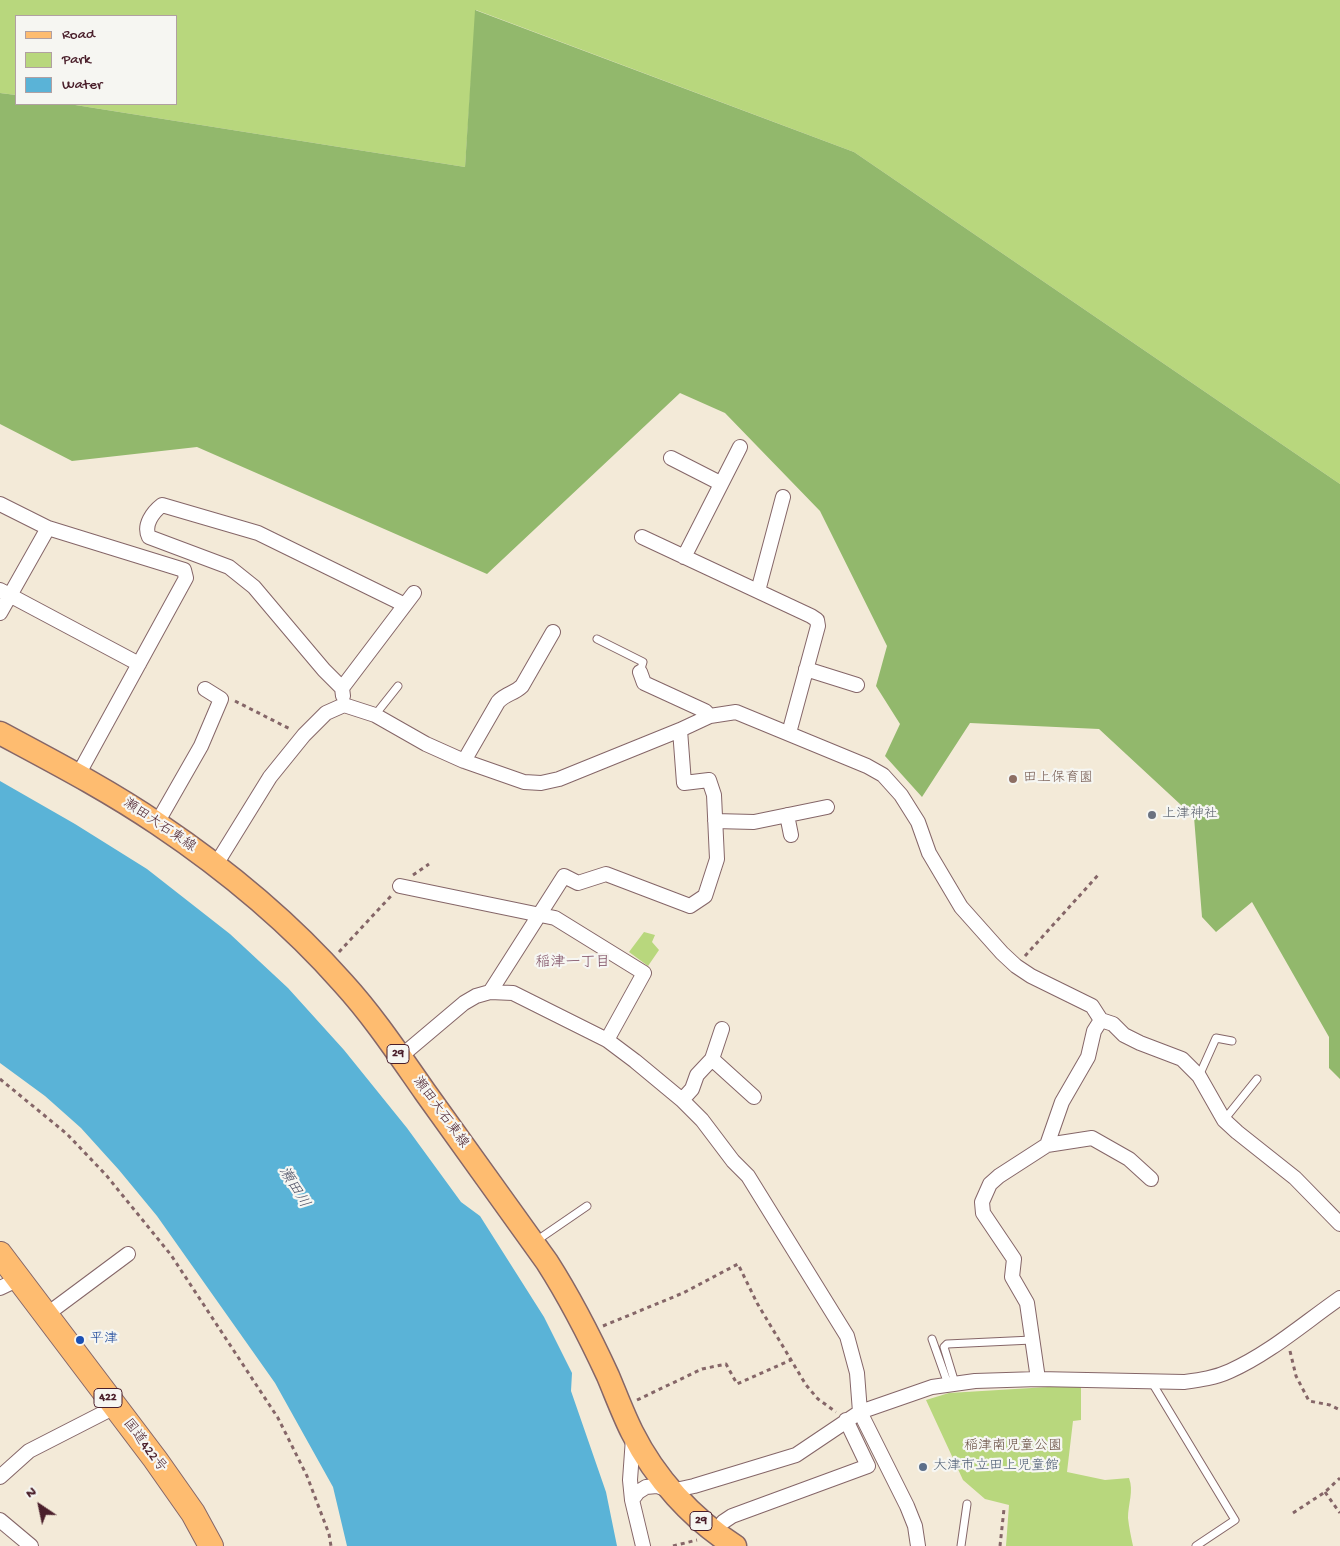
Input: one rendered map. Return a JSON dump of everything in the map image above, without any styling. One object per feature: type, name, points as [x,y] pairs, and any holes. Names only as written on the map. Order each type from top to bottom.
[{"type":"highway","name":"国道422号","points":[[0,1254],[10,1284],[46,1315],[193,1513],[211,1546]]},
{"type":"main road","name":"瀬田大石東線","points":[[0,733],[78,775],[157,823],[215,866],[276,916],[327,966],[365,1009],[563,1287],[587,1333],[633,1433],[650,1462],[684,1505],[708,1528],[735,1546]]},
{"type":"street","points":[[684,557],[740,447]]},
{"type":"street","points":[[671,458],[720,483]]},
{"type":"street","points":[[758,591],[783,497]]},
{"type":"street","points":[[0,504],[48,528],[184,570],[186,578],[78,775]]},
{"type":"street","points":[[344,705],[342,688],[324,670],[254,587],[229,566],[149,537],[146,530],[154,511],[162,505],[258,533],[405,605]]},
{"type":"street","points":[[0,614],[5,592],[48,528]]},
{"type":"street","points":[[642,537],[817,620],[818,626],[789,734]]},
{"type":"street","points":[[5,592],[139,664]]},
{"type":"street","points":[[342,688],[414,593]]},
{"type":"street","points":[[464,761],[503,696],[517,691],[522,686],[553,632]]},
{"type":"street","points":[[806,669],[857,685]]},
{"type":"street","points":[[640,672],[644,683],[705,711],[710,716]]},
{"type":"street","points":[[157,823],[201,746],[221,699],[205,689]]},
{"type":"street","points":[[215,866],[270,778],[304,736],[326,714],[344,705],[375,715],[426,744],[464,761],[524,782],[541,783],[560,779],[710,716],[736,712],[867,766],[883,775],[901,795],[918,822],[929,853],[961,908],[1002,953],[1031,976],[1092,1006],[1101,1020],[1113,1024],[1124,1034],[1140,1043],[1182,1059],[1199,1076],[1224,1120],[1295,1178],[1340,1224]]},
{"type":"street","points":[[490,992],[564,876],[578,882],[606,874],[690,906],[705,896],[717,859],[714,795],[709,780],[684,783],[680,730]]},
{"type":"street","points":[[715,821],[754,822],[827,807]]},
{"type":"street","points":[[787,815],[791,835]]},
{"type":"street","points":[[400,886],[555,918],[644,972],[607,1040]]},
{"type":"street","points":[[400,1057],[464,1003],[476,996],[490,992],[513,993],[607,1040],[682,1100],[702,1120],[748,1176],[847,1336],[857,1373],[860,1412],[907,1506],[915,1526],[918,1546]]},
{"type":"street","points":[[1047,1145],[1062,1102],[1088,1057],[1094,1031],[1101,1020]]},
{"type":"street","points":[[682,1100],[692,1089],[697,1075],[712,1059],[722,1030]]},
{"type":"street","points":[[712,1059],[754,1097]]},
{"type":"street","points":[[1038,1379],[1027,1303],[1012,1277],[1014,1259],[983,1213],[982,1202],[990,1184],[999,1176],[1047,1145],[1092,1138],[1129,1159],[1151,1179]]},
{"type":"street","points":[[46,1315],[128,1254]]},
{"type":"street","points":[[632,1500],[638,1492],[646,1487],[657,1486],[671,1490],[694,1486],[796,1454],[860,1412],[932,1387],[952,1383],[1038,1379],[1184,1382],[1205,1379],[1229,1372],[1283,1340],[1340,1298]]},
{"type":"street","points":[[0,1477],[29,1451],[115,1407]]},
{"type":"street","points":[[723,1522],[732,1516],[868,1466],[846,1420]]},
{"type":"street","points":[[633,1433],[630,1480],[632,1500],[643,1546]]},
{"type":"street","points":[[0,1520],[31,1546]]},
{"type":"lane","points":[[596,639],[643,662],[640,672]]},
{"type":"lane","points":[[375,715],[398,686]]},
{"type":"lane","points":[[1199,1076],[1216,1038],[1232,1042]]},
{"type":"lane","points":[[1224,1120],[1257,1079]]},
{"type":"lane","points":[[533,1243],[587,1206]]},
{"type":"lane","points":[[932,1339],[952,1383]]},
{"type":"lane","points":[[952,1383],[944,1347],[946,1344],[1032,1340]]},
{"type":"lane","points":[[1151,1381],[1235,1520],[1196,1546]]},
{"type":"lane","points":[[961,1546],[966,1504]]},
{"type":"path","points":[[221,699],[227,697],[304,736]]},
{"type":"path","points":[[327,966],[405,880],[429,864]]},
{"type":"path","points":[[1016,966],[1100,873]]},
{"type":"path","points":[[0,1079],[67,1134],[106,1175],[171,1255],[278,1418],[307,1476],[332,1546]]},
{"type":"path","points":[[587,1333],[683,1293],[738,1264],[757,1303],[806,1385],[818,1398],[846,1420]]},
{"type":"path","points":[[1283,1340],[1291,1352],[1296,1376],[1309,1401],[1330,1405],[1340,1410]]},
{"type":"path","points":[[621,1407],[702,1369],[726,1364],[736,1384],[791,1360]]},
{"type":"path","points":[[1293,1513],[1325,1492],[1340,1478]]},
{"type":"path","points":[[1325,1492],[1340,1513]]},
{"type":"path","points":[[1000,1546],[1004,1509]]},
{"type":"green space","points":[[0,0],[1340,0],[1340,484],[854,152],[476,10],[465,167],[75,105],[178,105],[178,15],[15,15],[15,95],[0,93]]},
{"type":"green space","points":[[475,10],[854,152],[1340,484],[1340,1079],[1329,1068],[1329,1037],[1252,902],[1216,932],[1202,917],[1194,817],[1099,729],[970,723],[922,797],[885,756],[900,724],[876,686],[887,646],[820,511],[725,413],[680,393],[487,574],[197,447],[72,461],[0,424],[0,93],[15,95],[15,105],[75,105],[465,167]]},
{"type":"green space","points":[[644,932],[655,935],[652,942],[659,950],[648,966],[629,952]]},
{"type":"green space","name":"稲津南児童公園","points":[[1081,1385],[1081,1420],[1073,1421],[1067,1472],[1105,1480],[1129,1478],[1131,1493],[1128,1518],[1133,1546],[1006,1546],[1009,1505],[985,1499],[963,1480],[926,1400],[949,1393]]},
{"type":"water","name":"瀬田川","points":[[0,781],[75,824],[147,869],[230,934],[288,988],[344,1050],[407,1128],[461,1202],[480,1216],[544,1317],[572,1373],[571,1391],[606,1492],[617,1546],[347,1546],[333,1487],[275,1383],[157,1216],[81,1128],[45,1096],[0,1063]]},
{"type":"place","name":"田上保育園","points":[[1013,779]]},
{"type":"place","name":"上津神社","points":[[1152,815]]},
{"type":"place","name":"平津","points":[[80,1340]]},
{"type":"place","name":"大津市立田上児童館","points":[[923,1467]]},
{"type":"district","name":"稲津一丁目","points":[[573,964]]}]
